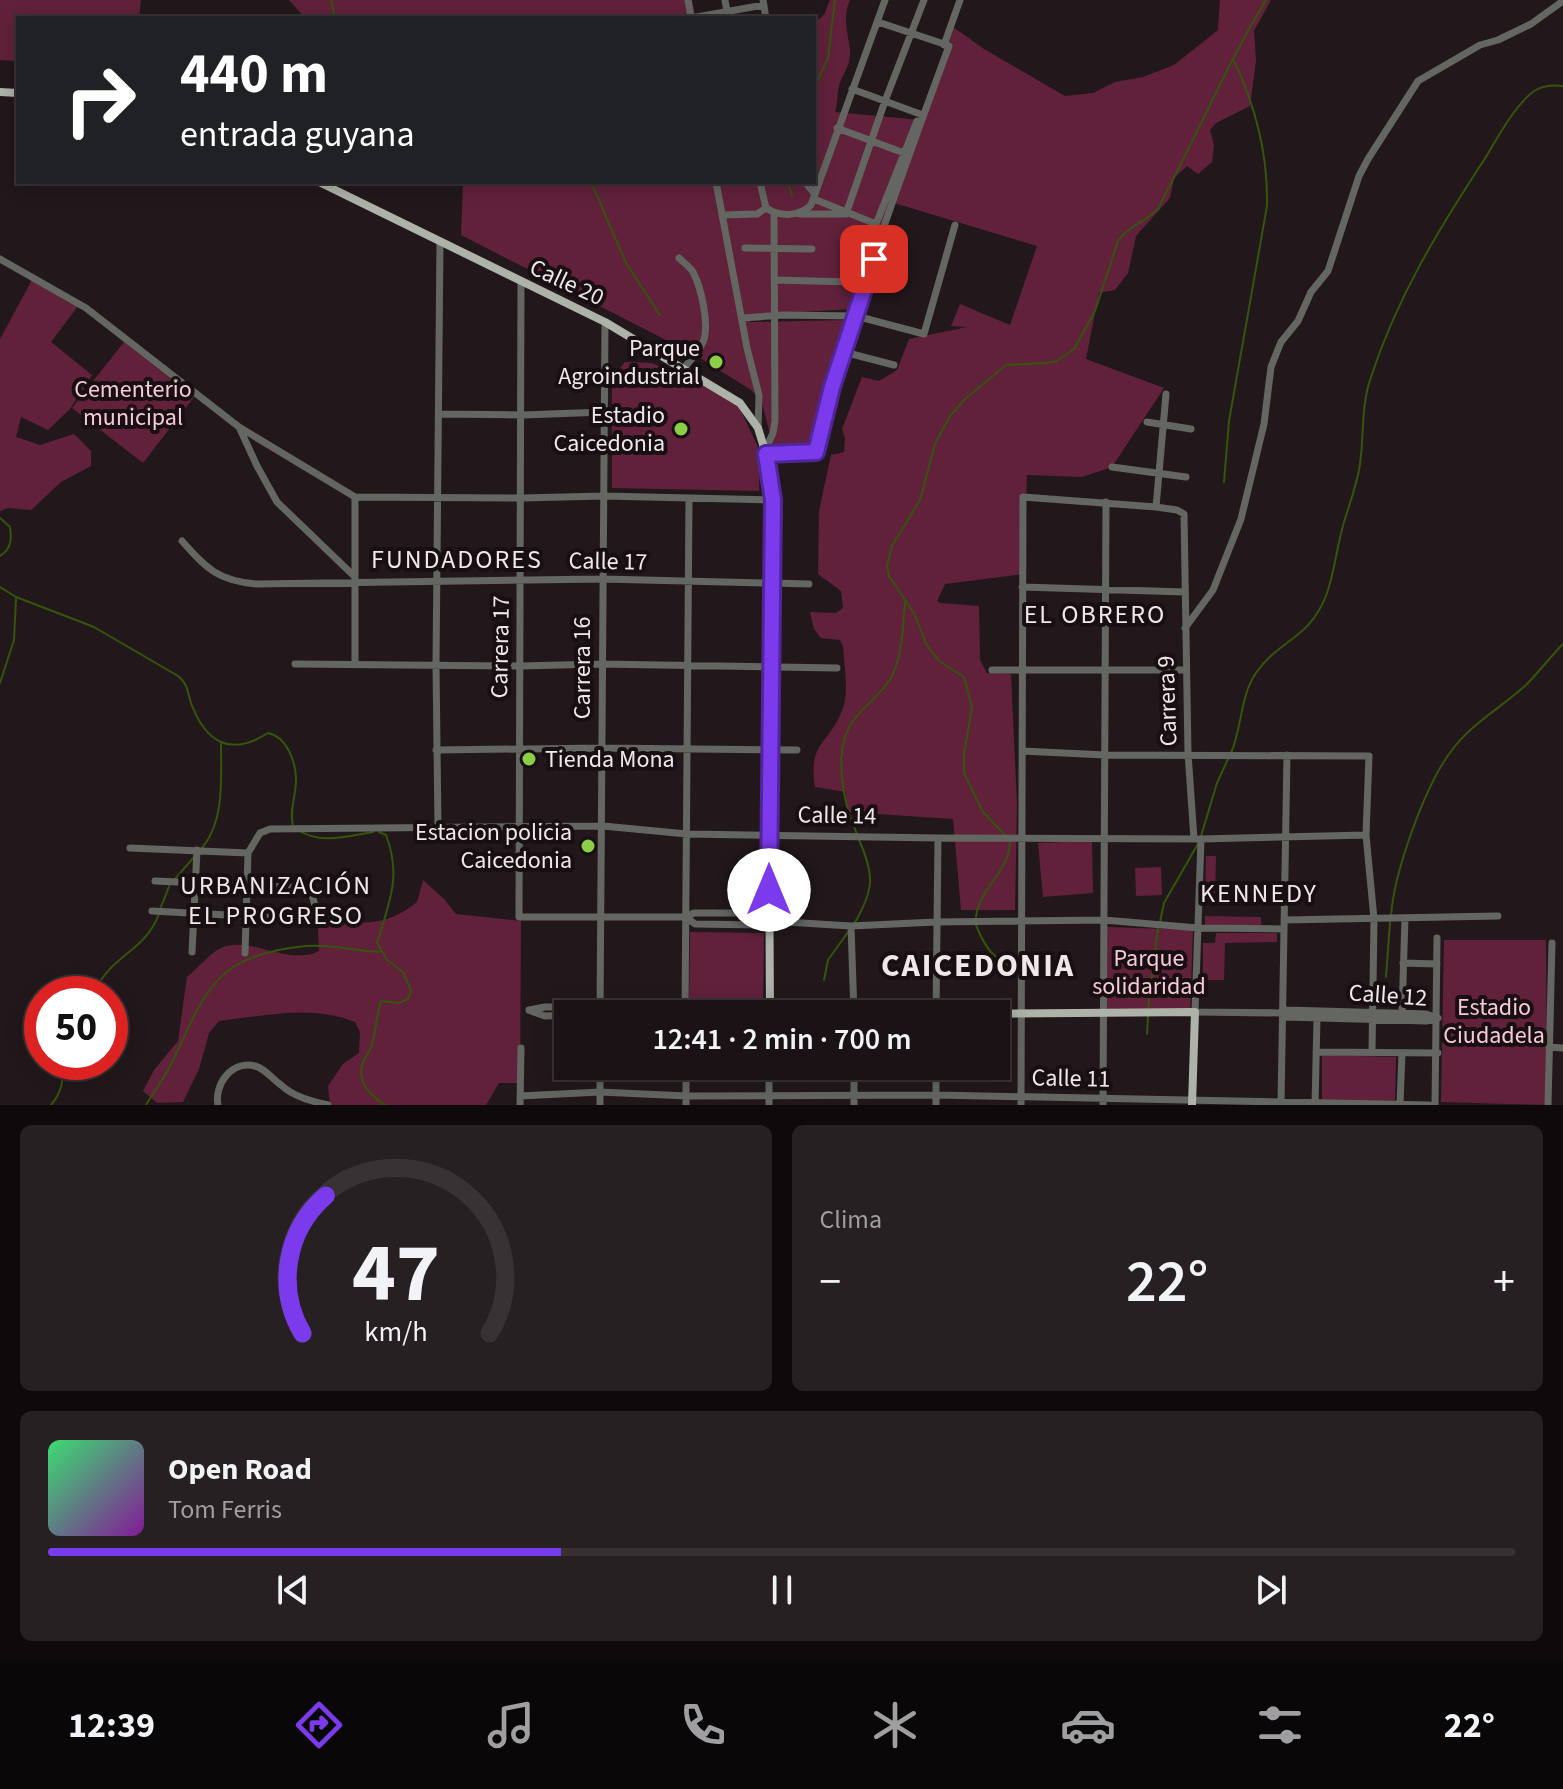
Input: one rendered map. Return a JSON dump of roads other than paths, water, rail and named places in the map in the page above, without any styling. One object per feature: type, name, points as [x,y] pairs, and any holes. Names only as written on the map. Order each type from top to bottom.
[{"type":"main road","name":"Calle 20","points":[[323,184],[605,322],[740,403],[758,428],[773,500],[769,1000]]},
{"type":"main road","name":"Calle 12","points":[[1010,1014],[1195,1012]]},
{"type":"main road","name":"Carrera 9","points":[[1192,1102],[1195,1012]]},
{"type":"street","points":[[725,0],[728,15],[764,3]]},
{"type":"street","points":[[816,173],[837,128],[885,0]]},
{"type":"street","points":[[846,214],[924,0]]},
{"type":"street","points":[[814,196],[846,214],[876,224],[920,114],[960,0]]},
{"type":"street","points":[[1185,628],[1213,590],[1241,519],[1264,424],[1271,367],[1281,342],[1298,321],[1311,292],[1328,271],[1359,176],[1384,132],[1418,81],[1480,45],[1531,24],[1563,1]]},
{"type":"street","points":[[760,186],[770,211],[776,248],[775,421],[765,452],[816,452],[832,387],[892,202],[949,46],[878,22]]},
{"type":"street","points":[[852,89],[920,114]]},
{"type":"street","points":[[837,128],[904,153]]},
{"type":"street","points":[[716,184],[759,395],[758,428]]},
{"type":"street","points":[[798,214],[805,211],[814,196],[812,184]]},
{"type":"street","points":[[722,215],[770,211],[846,214]]},
{"type":"street","points":[[743,318],[856,316],[924,334],[955,225]]},
{"type":"street","points":[[438,827],[436,665],[440,242]]},
{"type":"street","points":[[745,248],[812,249]]},
{"type":"street","points":[[679,258],[692,271],[705,311],[706,328],[705,339],[684,368]]},
{"type":"street","points":[[0,259],[86,308],[239,427],[355,497],[604,496],[773,500]]},
{"type":"street","points":[[776,280],[851,282]]},
{"type":"street","name":"Carrera 17","points":[[521,283],[523,415],[519,917],[601,918]]},
{"type":"street","name":"Carrera 16","points":[[599,1000],[605,322]]},
{"type":"street","points":[[844,352],[894,365]]},
{"type":"street","points":[[1021,1101],[1023,497],[1156,507],[1166,394]]},
{"type":"street","points":[[439,414],[605,412]]},
{"type":"street","points":[[1147,422],[1191,429]]},
{"type":"street","points":[[239,427],[277,502],[354,579]]},
{"type":"street","points":[[1112,467],[1186,477]]},
{"type":"street","points":[[355,497],[355,665]]},
{"type":"street","points":[[686,1000],[689,499]]},
{"type":"street","points":[[1103,1101],[1106,502]]},
{"type":"street","name":"Carrera 9","points":[[1156,507],[1184,514],[1188,753],[1197,839],[1195,1012]]},
{"type":"street","name":"Calle 17","points":[[182,541],[203,565],[218,576],[236,582],[603,579],[809,584]]},
{"type":"street","points":[[1022,587],[1185,592]]},
{"type":"street","points":[[295,664],[837,668]]},
{"type":"street","points":[[992,670],[1186,670]]},
{"type":"street","points":[[436,750],[797,750]]},
{"type":"street","points":[[1022,751],[1105,755],[1369,756],[1366,835],[1374,919],[1372,1052]]},
{"type":"street","points":[[1281,1103],[1287,755]]},
{"type":"street","name":"Calle 14","points":[[248,853],[260,833],[270,829],[309,827],[603,826],[687,834],[938,838],[1197,839],[1366,835]]},
{"type":"street","points":[[936,1000],[938,838]]},
{"type":"street","points":[[130,848],[248,853],[245,953]]},
{"type":"street","points":[[192,952],[197,850]]},
{"type":"street","points":[[152,911],[319,920],[310,888],[155,881]]},
{"type":"street","points":[[601,918],[761,913],[769,919],[851,926],[1104,920],[1198,928],[1498,916]]},
{"type":"street","points":[[1402,1013],[1405,918]]},
{"type":"street","points":[[851,926],[854,1000]]},
{"type":"street","points":[[1435,1105],[1437,938]]},
{"type":"street","points":[[1548,1105],[1552,943]]},
{"type":"street","points":[[1403,963],[1437,964]]},
{"type":"street","points":[[554,1007],[529,1010],[554,1016]]},
{"type":"street","name":"Calle 12","points":[[1195,1012],[1283,1013],[1286,1010],[1426,1021],[1438,1018]]},
{"type":"street","name":"Calle 12","points":[[1283,1013],[1286,1017],[1402,1013],[1438,1018]]},
{"type":"street","points":[[1315,1104],[1317,1018]]},
{"type":"street","points":[[1549,1047],[1563,1048]]},
{"type":"street","points":[[520,1101],[521,1048]]},
{"type":"street","points":[[1316,1052],[1438,1053]]},
{"type":"street","points":[[1400,1104],[1402,1053]]},
{"type":"street","points":[[218,1105],[223,1077],[247,1065],[258,1066],[298,1096],[328,1105]]},
{"type":"street","points":[[600,1080],[600,1105]]},
{"type":"street","points":[[686,1080],[687,1100]]},
{"type":"street","points":[[769,1080],[769,1101]]},
{"type":"street","points":[[854,1080],[854,1101]]},
{"type":"street","points":[[936,1080],[936,1105]]},
{"type":"street","name":"Calle 11","points":[[520,1101],[600,1092],[687,1100],[854,1101],[936,1095],[1021,1101],[1429,1105]]},
{"type":"waterway","points":[[331,0],[335,16]]},
{"type":"waterway","points":[[816,84],[828,58],[835,0]]},
{"type":"waterway","points":[[1006,836],[983,812],[964,773],[972,707],[964,677],[939,661],[926,644],[915,615],[889,576],[887,566],[892,546],[920,500],[935,444],[950,416],[965,399],[1006,365],[1057,361],[1074,349],[1095,311],[1118,241],[1157,210],[1266,0]]},
{"type":"waterway","points":[[1224,482],[1229,421],[1267,206],[1259,132],[1249,96],[1234,61]]},
{"type":"waterway","points":[[1231,753],[1247,692],[1256,673],[1274,653],[1312,621],[1327,593],[1359,472],[1367,390],[1380,350],[1405,293],[1450,213],[1513,114],[1534,91],[1548,86],[1563,86]]},
{"type":"waterway","points":[[592,184],[626,263],[660,315]]},
{"type":"waterway","points":[[789,184],[792,196]]},
{"type":"waterway","points":[[0,518],[10,527],[11,536],[9,547],[0,556]]},
{"type":"waterway","points":[[0,587],[16,597],[94,627],[178,676],[204,728],[221,742],[242,744],[268,733],[275,735],[289,751],[296,773],[293,826]]},
{"type":"waterway","points":[[0,683],[14,640],[16,599]]},
{"type":"waterway","points":[[857,834],[844,793],[843,747],[853,721],[893,674],[901,647],[905,601]]},
{"type":"waterway","points":[[1391,916],[1404,853],[1442,765],[1469,732],[1526,685],[1563,644]]},
{"type":"waterway","points":[[201,849],[209,838],[218,813],[221,744]]},
{"type":"waterway","points":[[1201,836],[1217,783],[1228,759]]},
{"type":"waterway","points":[[298,830],[325,838],[373,832]]},
{"type":"waterway","points":[[379,832],[386,835],[391,850],[393,877],[377,943],[387,960],[403,972],[411,990],[408,999],[399,1003],[381,1001],[372,1045],[361,1070],[366,1087],[385,1105]]},
{"type":"waterway","points":[[854,924],[870,883],[868,864],[859,840]]},
{"type":"waterway","points":[[976,917],[983,897],[1005,861],[1010,841]]},
{"type":"waterway","points":[[1160,922],[1164,903],[1199,842]]},
{"type":"waterway","points":[[175,879],[194,857]]},
{"type":"waterway","points":[[161,907],[170,884]]},
{"type":"waterway","points":[[104,976],[145,937],[159,914]]},
{"type":"waterway","points":[[1386,977],[1390,922]]},
{"type":"waterway","points":[[975,923],[991,952],[1017,970]]},
{"type":"waterway","points":[[1148,1009],[1158,928]]},
{"type":"waterway","points":[[824,980],[828,960],[848,932]]},
{"type":"waterway","points":[[146,1105],[169,1068],[204,998],[235,966],[270,952],[306,946],[380,952]]},
{"type":"waterway","points":[[1147,1034],[1148,1016]]},
{"type":"waterway","points":[[51,1105],[62,1080]]},
{"type":"place","name":"Parque Agroindustrial","points":[[716,362]]},
{"type":"place","name":"Estadio Caicedonia","points":[[681,429]]},
{"type":"place","name":"Tienda Mona","points":[[529,759]]},
{"type":"place","name":"Estacion policia Caicedonia","points":[[588,846]]},
{"type":"district","name":"FUNDADORES","points":[[457,559]]},
{"type":"district","name":"EL OBRERO","points":[[1095,614]]},
{"type":"district","name":"KENNEDY","points":[[1259,893]]},
{"type":"district","name":"URBANIZACIÓN EL PROGRESO","points":[[276,900]]},
{"type":"district","name":"CAICEDONIA","points":[[978,965]]},
{"type":"park label","name":"Cementerio municipal","points":[[133,403]]},
{"type":"park label","name":"Parque solidaridad","points":[[1149,972]]},
{"type":"park label","name":"Estadio Ciudadela","points":[[1494,1021]]}]
